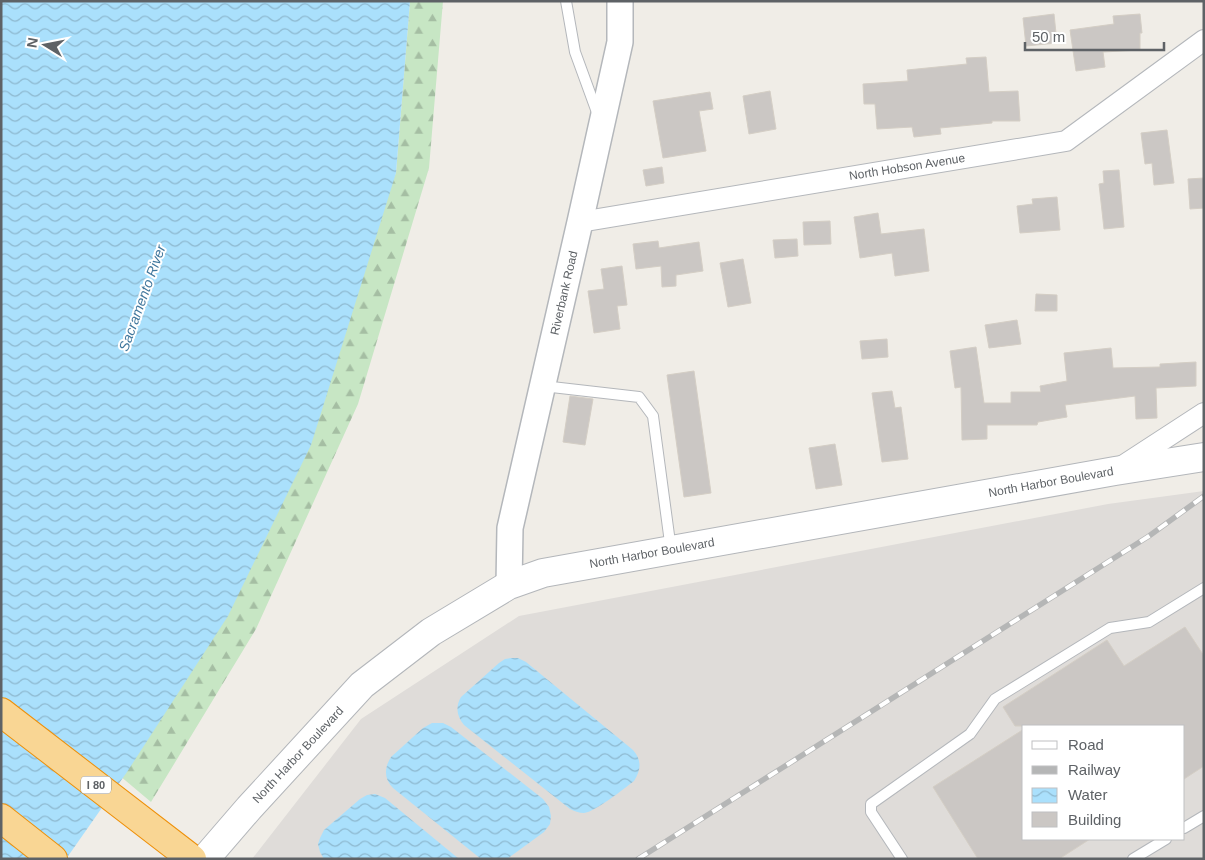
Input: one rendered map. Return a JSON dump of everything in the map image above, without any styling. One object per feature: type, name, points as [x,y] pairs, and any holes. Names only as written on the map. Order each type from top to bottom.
[{"type":"highway","name":"I 80","points":[[1,712],[192,859]]},
{"type":"highway","points":[[1,818],[53,859]]},
{"type":"main road","name":"North Harbor Boulevard","points":[[205,859],[249,808],[362,686],[431,632],[509,585],[543,573],[1115,471],[1204,457]]},
{"type":"street","name":"Riverbank Road","points":[[509,585],[510,528],[620,42],[620,1]]},
{"type":"street","name":"North Hobson Avenue","points":[[580,222],[1066,141],[1204,40]]},
{"type":"street","points":[[1115,471],[1204,413]]},
{"type":"lane","points":[[566,1],[575,52],[602,125]]},
{"type":"lane","points":[[542,386],[639,397],[643,402],[653,416],[671,550]]},
{"type":"lane","points":[[902,859],[871,812],[871,804],[970,734],[995,699],[1110,628],[1149,622],[1204,588]]},
{"type":"lane","points":[[1185,827],[1204,816]]},
{"type":"lane","points":[[1138,857],[1164,840]]},
{"type":"shaded area","points":[[1204,491],[1204,859],[252,859],[361,719],[519,616],[1108,504]]},
{"type":"green space","points":[[410,1],[443,1],[429,168],[358,404],[256,629],[151,802],[107,765],[396,173]]},
{"type":"water","name":"Sacramento River","points":[[1,1],[410,1],[396,173],[311,445],[228,616],[127,772],[66,859],[1,859]]},
{"type":"water","points":[[511,658],[518,658],[526,662],[633,750],[640,765],[634,781],[595,809],[584,813],[577,812],[570,809],[464,725],[458,712],[458,704],[461,697],[499,663]]},
{"type":"water","points":[[432,723],[443,723],[451,727],[543,799],[549,807],[551,816],[550,824],[544,832],[507,859],[481,859],[393,788],[388,781],[386,773],[391,757],[423,728]]},
{"type":"water","points":[[375,794],[385,798],[459,859],[324,859],[318,844],[324,830],[360,799],[367,795]]},
{"type":"building","points":[[1054,14],[1057,43],[1026,46],[1023,18]]},
{"type":"building","points":[[1140,14],[1142,33],[1140,33],[1140,50],[1103,52],[1105,67],[1076,71],[1070,30],[1114,24],[1113,16]]},
{"type":"building","points":[[986,57],[989,92],[1018,91],[1020,121],[992,121],[992,123],[940,128],[941,134],[914,137],[912,127],[877,129],[875,104],[864,104],[863,84],[908,81],[907,70],[967,64],[966,58]]},
{"type":"building","points":[[770,91],[776,129],[749,134],[743,96]]},
{"type":"building","points":[[710,92],[713,109],[699,111],[706,151],[663,158],[653,101]]},
{"type":"building","points":[[1167,130],[1174,183],[1154,185],[1152,163],[1145,164],[1141,133]]},
{"type":"building","points":[[662,167],[664,183],[646,186],[643,170]]},
{"type":"building","points":[[1119,170],[1124,227],[1104,229],[1099,184],[1104,183],[1103,171]]},
{"type":"building","points":[[1204,178],[1204,208],[1190,209],[1188,179]]},
{"type":"building","points":[[1057,197],[1060,230],[1020,233],[1017,206],[1033,204],[1032,199]]},
{"type":"building","points":[[878,213],[881,234],[924,229],[929,271],[895,276],[892,253],[860,258],[854,217]]},
{"type":"building","points":[[830,221],[831,244],[804,245],[803,222]]},
{"type":"building","points":[[797,239],[798,256],[775,258],[773,240]]},
{"type":"building","points":[[658,241],[659,248],[699,242],[703,271],[676,275],[676,286],[662,287],[661,266],[636,269],[633,244]]},
{"type":"building","points":[[743,259],[751,303],[728,307],[720,263]]},
{"type":"building","points":[[622,266],[627,305],[617,306],[620,329],[594,333],[588,291],[604,289],[601,269]]},
{"type":"building","points":[[1036,294],[1057,295],[1057,311],[1035,311]]},
{"type":"building","points":[[1017,320],[1021,344],[989,348],[985,325]]},
{"type":"building","points":[[887,339],[888,357],[862,359],[860,341]]},
{"type":"building","points":[[976,347],[984,403],[1011,403],[1011,392],[1041,392],[1040,386],[1067,381],[1064,353],[1111,348],[1113,368],[1160,367],[1160,364],[1196,362],[1196,386],[1156,388],[1157,418],[1136,419],[1135,396],[1065,405],[1067,417],[1038,422],[1037,425],[987,425],[987,439],[962,440],[961,387],[955,388],[950,351]]},
{"type":"building","points":[[694,371],[711,493],[684,497],[667,375]]},
{"type":"building","points":[[892,391],[895,408],[901,407],[908,459],[882,462],[872,393]]},
{"type":"building","points":[[570,396],[593,399],[585,445],[563,442]]},
{"type":"building","points":[[835,444],[842,485],[816,489],[809,448]]},
{"type":"building","points":[[1185,627],[1204,656],[1204,766],[1185,778],[1185,725],[1015,726],[1003,707],[1107,640],[1124,666]]},
{"type":"building","points":[[1022,730],[1022,840],[1088,840],[1059,859],[978,859],[933,787]]},
{"type":"railway","points":[[638,859],[1149,536],[1204,496]]}]
